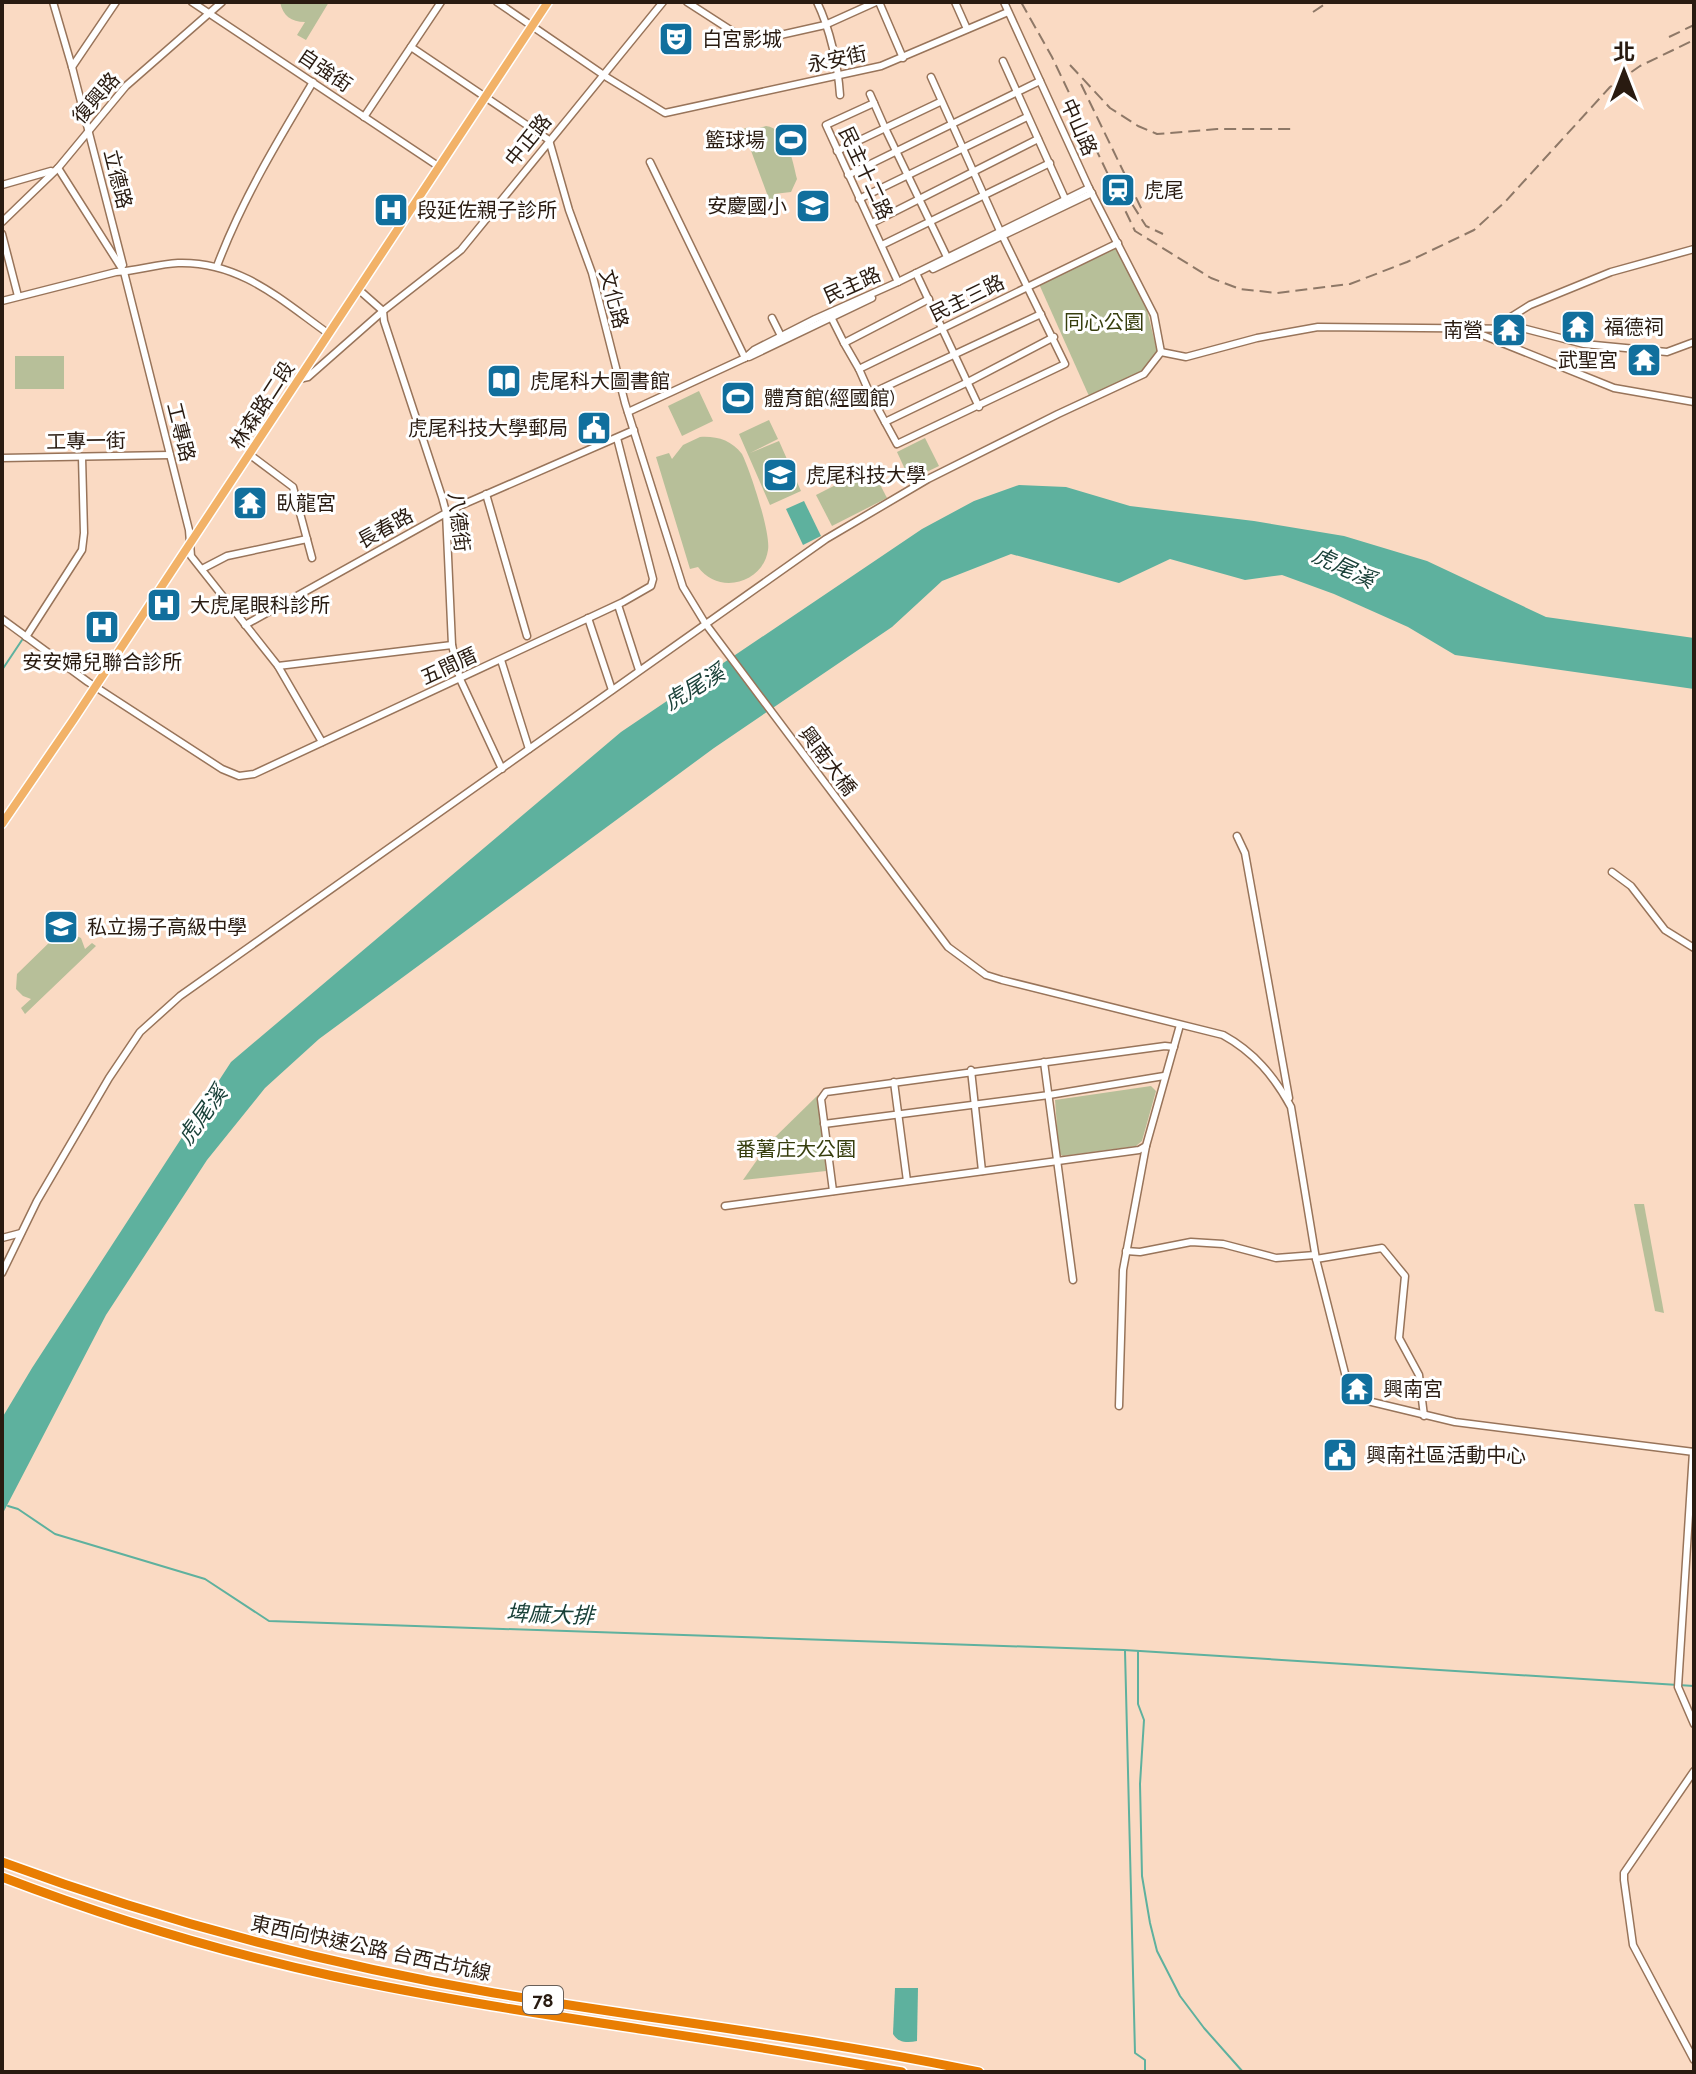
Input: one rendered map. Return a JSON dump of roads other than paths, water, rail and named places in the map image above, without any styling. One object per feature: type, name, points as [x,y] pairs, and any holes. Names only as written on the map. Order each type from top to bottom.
[{"type":"highway","name":"東西向快速公路 台西古坑線","points":[[2,1862],[230,1936],[394,1973],[979,2072]]},
{"type":"highway","name":"東西向快速公路 台西古坑線","points":[[2,1877],[197,1942],[333,1976],[489,2005],[902,2072]]},
{"type":"main road","name":"林森路二段","points":[[2,824],[548,2]]},
{"type":"street","name":"立德路","points":[[53,2],[124,272]]},
{"type":"street","points":[[72,67],[116,2]]},
{"type":"street","name":"自強街","points":[[192,2],[438,166]]},
{"type":"street","name":"復興路","points":[[2,222],[58,168],[126,86],[222,2]]},
{"type":"street","points":[[364,117],[441,2]]},
{"type":"street","points":[[497,2],[603,74]]},
{"type":"street","name":"中正路","points":[[298,379],[308,377],[383,311],[450,262],[663,2]]},
{"type":"street","points":[[687,2],[749,42],[825,25],[877,2],[903,58]]},
{"type":"street","points":[[817,2],[838,76],[840,95]]},
{"type":"street","points":[[955,2],[967,29]]},
{"type":"street","name":"中山路","points":[[1004,2],[1091,191],[1154,315],[1161,352]]},
{"type":"street","name":"永安街","points":[[603,74],[665,113],[881,66],[1008,12]]},
{"type":"street","points":[[411,47],[549,140]]},
{"type":"street","points":[[1003,61],[1067,202]]},
{"type":"street","points":[[931,77],[1001,233],[1065,364],[897,444],[830,316],[1001,233]]},
{"type":"street","points":[[848,175],[1040,81]]},
{"type":"street","points":[[217,266],[238,213],[313,82]]},
{"type":"street","points":[[870,94],[947,257]]},
{"type":"street","points":[[837,151],[940,102]]},
{"type":"street","name":"民主十二路","points":[[874,103],[826,125],[898,282]]},
{"type":"street","points":[[859,199],[1027,117]]},
{"type":"street","points":[[872,223],[1038,139]]},
{"type":"street","name":"文化路","points":[[549,140],[569,210],[592,273],[628,412],[683,587],[705,623]]},
{"type":"street","points":[[650,162],[745,358]]},
{"type":"street","points":[[882,245],[1050,163]]},
{"type":"street","points":[[2,185],[40,176],[58,168]]},
{"type":"street","name":"工專路","points":[[58,168],[124,272],[191,541],[191,556],[278,666],[322,742]]},
{"type":"street","name":"民主路","points":[[628,412],[917,275],[947,257],[1091,191]]},
{"type":"street","points":[[2,234],[18,296]]},
{"type":"street","name":"民主三路","points":[[859,369],[1118,243]]},
{"type":"street","points":[[1495,327],[1530,305],[1611,272],[1694,249]]},
{"type":"street","points":[[2,301],[124,272],[178,263],[217,266],[260,285],[329,334]]},
{"type":"street","points":[[917,275],[979,407]]},
{"type":"street","points":[[358,289],[383,311]]},
{"type":"street","points":[[844,343],[929,299]]},
{"type":"street","name":"八德街","points":[[383,311],[446,512],[452,645],[460,679],[502,769]]},
{"type":"street","points":[[870,394],[1041,314]]},
{"type":"street","points":[[772,318],[782,339]]},
{"type":"street","points":[[2,1273],[37,1201],[109,1078],[140,1032],[214,971],[705,623],[868,513],[1045,420],[1144,374],[1161,352],[1186,357],[1257,338],[1318,327],[1526,329],[1584,344],[1667,352],[1694,342]]},
{"type":"street","points":[[1462,327],[1496,338],[1614,388],[1694,402]]},
{"type":"street","points":[[885,422],[1054,337]]},
{"type":"street","name":"長春路","points":[[245,625],[446,512],[634,430]]},
{"type":"street","points":[[612,690],[588,618],[651,586],[653,579],[617,438]]},
{"type":"street","points":[[249,454],[293,487],[312,558]]},
{"type":"street","name":"工專一街","points":[[2,458],[170,455]]},
{"type":"street","points":[[26,637],[82,550],[82,457]]},
{"type":"street","points":[[486,494],[527,636]]},
{"type":"street","points":[[202,569],[227,556],[307,539]]},
{"type":"street","points":[[618,605],[639,670]]},
{"type":"street","name":"五間厝","points":[[2,619],[95,686],[231,775],[254,774],[588,618]]},
{"type":"street","name":"興南大橋","points":[[705,623],[948,947],[986,975],[1223,1035],[1257,1058],[1291,1107]]},
{"type":"street","points":[[278,666],[452,645]]},
{"type":"street","points":[[501,660],[529,749]]},
{"type":"street","points":[[1237,836],[1245,853],[1315,1257],[1351,1397],[1424,1416],[1484,1427],[1693,1452],[1678,1685],[1694,1724]]},
{"type":"street","points":[[1612,872],[1631,886],[1665,930],[1694,948]]},
{"type":"street","points":[[1119,1406],[1126,1251],[1146,1146],[1180,1025]]},
{"type":"street","points":[[833,1191],[821,1099],[826,1092],[971,1070],[1174,1047]]},
{"type":"street","points":[[1044,1062],[1073,1280]]},
{"type":"street","points":[[971,1070],[982,1171]]},
{"type":"street","points":[[824,1124],[1049,1095],[1164,1076]]},
{"type":"street","points":[[894,1082],[907,1181]]},
{"type":"street","points":[[725,1206],[1139,1150],[1146,1146]]},
{"type":"street","points":[[2,1238],[21,1233]]},
{"type":"street","points":[[1126,1251],[1140,1252],[1191,1242],[1223,1244],[1276,1258],[1315,1257],[1382,1248],[1405,1276],[1399,1338],[1419,1375],[1424,1416]]},
{"type":"street","points":[[1694,1771],[1624,1873],[1624,1880],[1633,1945],[1694,2060]]},
{"type":"water","name":"虎尾溪","points":[[1019,485],[1066,487],[1130,506],[1344,536],[1427,561],[1546,617],[1694,638],[1694,689],[1455,655],[1408,627],[1282,575],[1245,580],[1170,559],[1119,583],[1011,554],[942,581],[892,627],[714,748],[319,1039],[265,1088],[207,1160],[106,1315],[2,1515],[2,1418],[231,1062],[621,732],[922,529],[974,501]]},
{"type":"water","points":[[804,501],[821,536],[803,545],[786,509]]},
{"type":"water","points":[[895,1988],[918,1988],[917,2041],[904,2042],[893,2034]]},
{"type":"waterway","points":[[2,670],[22,640]]},
{"type":"waterway","name":"埤麻大排","points":[[8,1506],[18,1509],[55,1534],[205,1579],[269,1621],[1124,1650],[1694,1686]]},
{"type":"waterway","points":[[1125,1651],[1135,2053],[1145,2060],[1145,2072]]},
{"type":"waterway","points":[[1138,1652],[1138,1704],[1144,1720],[1140,1784],[1142,1876],[1150,1923],[1157,1951],[1180,1996],[1243,2072]]},
{"type":"railway","points":[[1021,2],[1052,57],[1135,231],[1211,278],[1240,289],[1277,293],[1350,284],[1407,262],[1474,230],[1505,202],[1610,87],[1640,66],[1694,40]]},
{"type":"railway","points":[[1313,12],[1328,2]]},
{"type":"railway","points":[[1669,37],[1694,25]]},
{"type":"railway","points":[[1070,65],[1110,108],[1157,134],[1217,129],[1295,129]]},
{"type":"railway","points":[[1081,84],[1142,210]]},
{"type":"railway","points":[[1132,204],[1146,226],[1163,234]]},
{"type":"place","name":"白宮影城","points":[[676,39]]},
{"type":"place","name":"籃球場","points":[[791,140]]},
{"type":"place","name":"虎尾","points":[[1118,190]]},
{"type":"place","name":"安慶國小","points":[[813,206]]},
{"type":"place","name":"段延佐親子診所","points":[[391,210]]},
{"type":"place","name":"福德祠","points":[[1578,327]]},
{"type":"place","name":"南營","points":[[1509,330]]},
{"type":"place","name":"武聖宮","points":[[1644,360]]},
{"type":"place","name":"虎尾科大圖書館","points":[[504,381]]},
{"type":"place","name":"體育館(經國館)","points":[[738,398]]},
{"type":"place","name":"虎尾科技大學郵局","points":[[594,428]]},
{"type":"place","name":"虎尾科技大學","points":[[780,475]]},
{"type":"place","name":"臥龍宮","points":[[250,503]]},
{"type":"place","name":"大虎尾眼科診所","points":[[164,605]]},
{"type":"place","name":"安安婦兒聯合診所","points":[[102,627]]},
{"type":"place","name":"私立揚子高級中學","points":[[61,927]]},
{"type":"place","name":"興南宮","points":[[1357,1389]]},
{"type":"place","name":"興南社區活動中心","points":[[1340,1455]]},
{"type":"park label","name":"同心公園","points":[[1104,322]]},
{"type":"park label","name":"番薯庄大公園","points":[[796,1149]]}]
